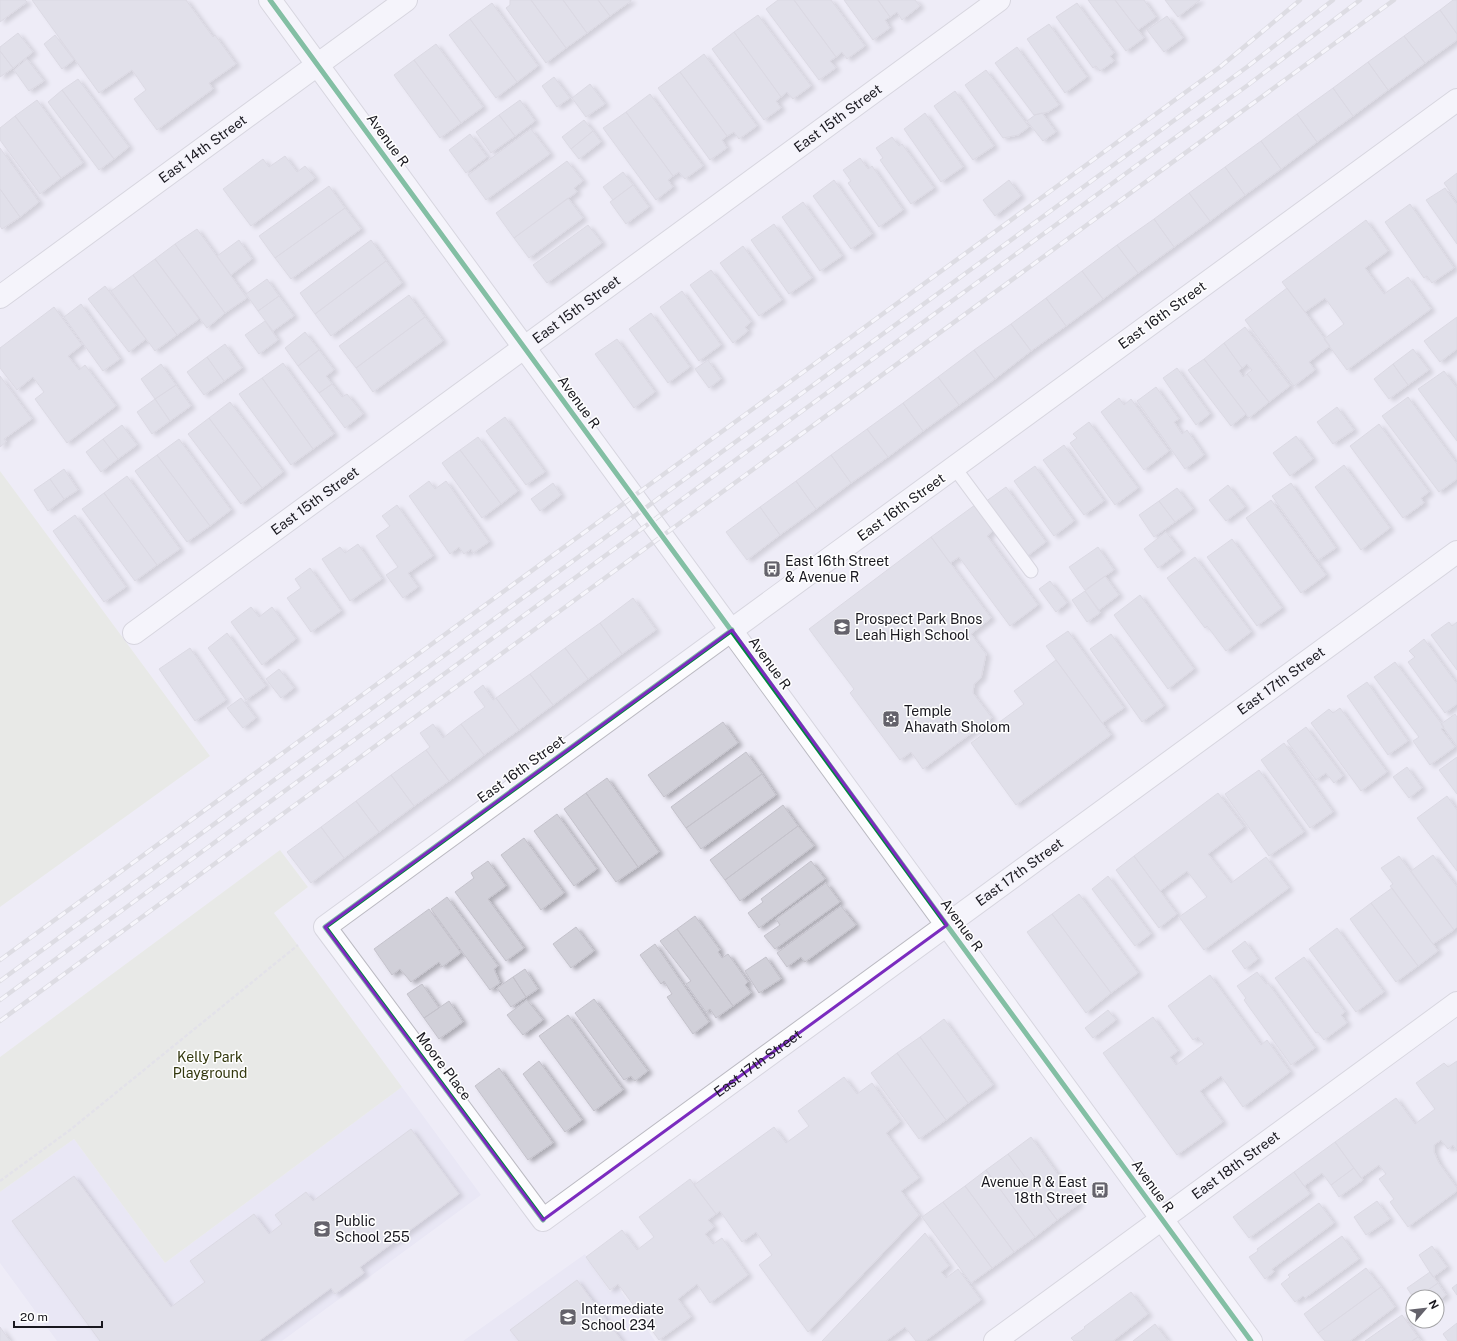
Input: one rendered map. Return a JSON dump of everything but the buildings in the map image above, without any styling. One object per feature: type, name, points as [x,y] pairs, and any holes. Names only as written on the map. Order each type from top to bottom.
[{"type":"street","name":"Avenue R","points":[[270,0],[1251,1341]]},
{"type":"street","name":"East 14th Street","points":[[0,297],[406,0]]},
{"type":"street","name":"East 15th Street","points":[[134,633],[1000,0]]},
{"type":"street","name":"East 16th Street","points":[[325,927],[1457,100]]},
{"type":"street","name":"East 17th Street","points":[[543,1220],[1457,552]]},
{"type":"street","name":"Moore Place","points":[[325,927],[543,1220]]},
{"type":"street","name":"East 18th Street","points":[[995,1341],[1457,1003]]},
{"type":"lane","points":[[954,467],[1031,571]]},
{"type":"path","points":[[0,1181],[70,1130],[298,945]]},
{"type":"highlighted area","points":[[732,630],[947,925],[543,1220],[325,927]]},
{"type":"shaded area","name":"Public School 255","points":[[402,1087],[481,1195],[282,1341],[57,1341],[0,1263],[0,1192],[74,1139],[165,1263]]},
{"type":"shaded area","name":"Intermediate School 234","points":[[585,1254],[610,1292],[618,1287],[655,1341],[463,1341]]},
{"type":"green space","points":[[0,471],[210,756],[0,907]]},
{"type":"green space","name":"Kelly Park Playground","points":[[280,850],[308,887],[274,913],[402,1087],[165,1263],[74,1139],[0,1192],[0,1057]]},
{"type":"railway","points":[[0,960],[1220,67],[1300,0]]},
{"type":"railway","points":[[0,981],[1247,67],[1333,0]]},
{"type":"railway","points":[[0,1000],[1248,85],[1360,0]]},
{"type":"railway","points":[[0,1021],[1394,0]]},
{"type":"cycle path","points":[[270,0],[1251,1341]]},
{"type":"cycle path","points":[[543,1220],[325,927],[732,630]]},
{"type":"place","name":"East 16th Street & Avenue R","points":[[772,569]]},
{"type":"place","name":"Prospect Park Bnos Leah High School","points":[[842,627]]},
{"type":"place","name":"Temple Ahavath Sholom","points":[[891,719]]},
{"type":"place","name":"Avenue R & East 18th Street","points":[[1100,1190]]},
{"type":"place","name":"Public School 255","points":[[322,1229]]},
{"type":"place","name":"Intermediate School 234","points":[[568,1317]]}]
